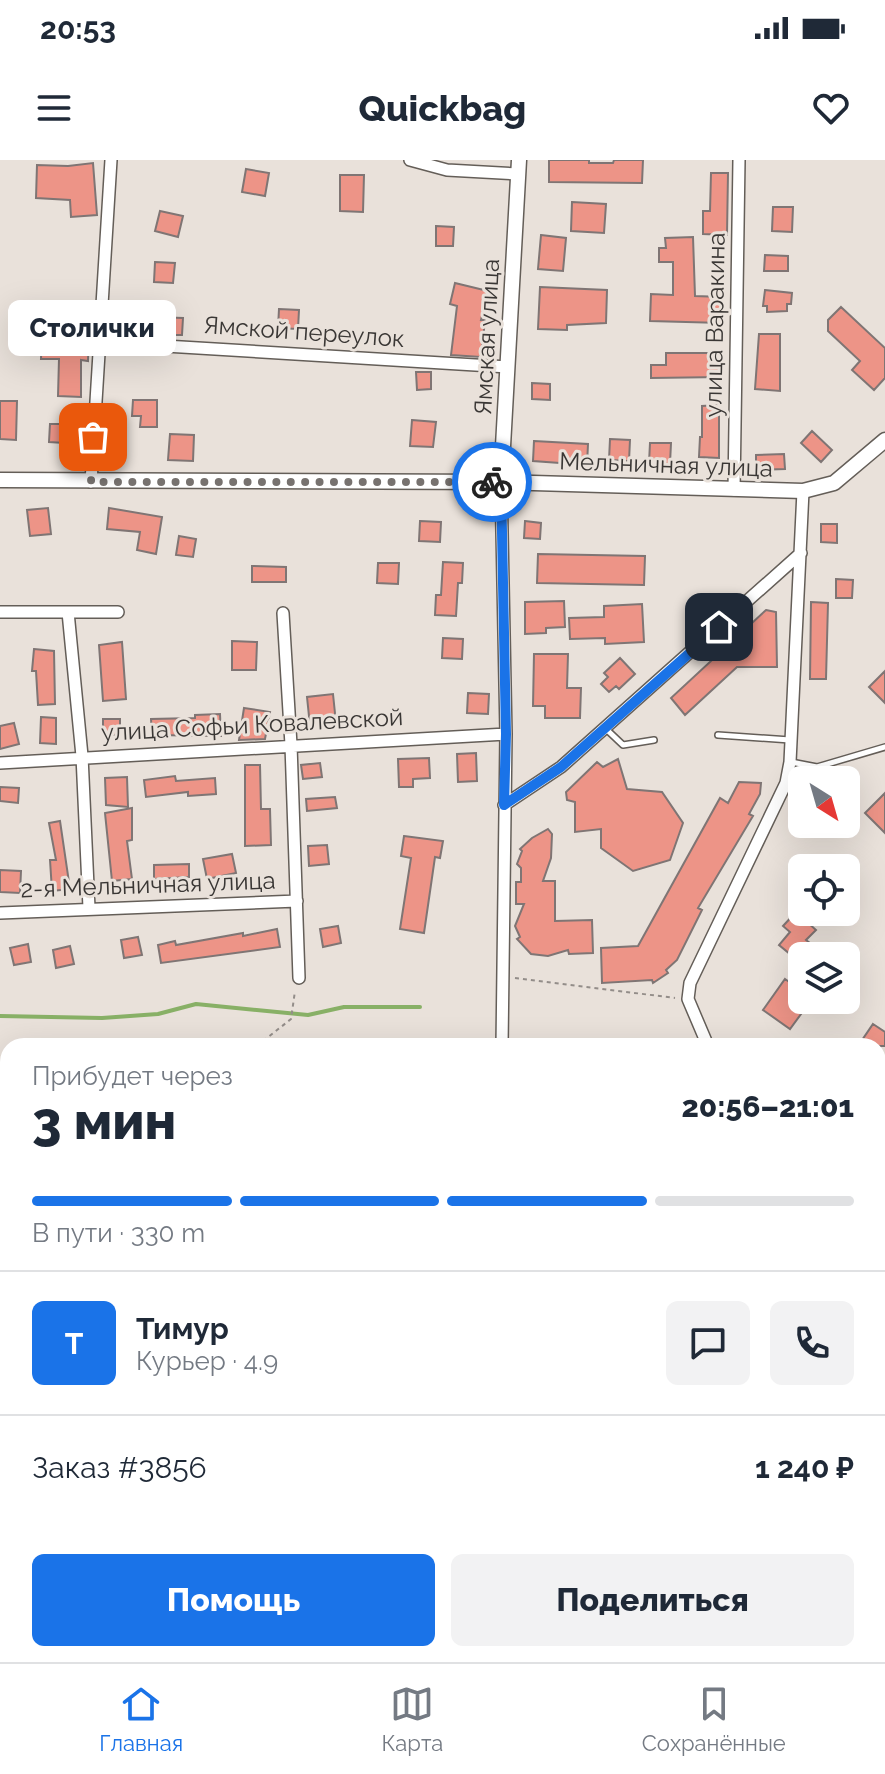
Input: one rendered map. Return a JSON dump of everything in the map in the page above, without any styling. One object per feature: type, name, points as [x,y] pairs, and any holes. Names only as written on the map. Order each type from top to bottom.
[{"type":"street","points":[[91,482],[111,160]]},
{"type":"street","points":[[410,160],[447,170],[518,167]]},
{"type":"street","name":"улица Варакина","points":[[734,490],[739,160]]},
{"type":"street","name":"Ямская улица","points":[[502,1038],[506,734],[501,482],[518,167]]},
{"type":"street","name":"Ямской переулок","points":[[99,342],[508,367]]},
{"type":"street","name":"Мельничная улица","points":[[0,480],[501,482],[803,491],[834,483],[885,440]]},
{"type":"street","points":[[705,1038],[688,999],[690,983],[786,783],[790,762],[803,491]]},
{"type":"street","points":[[504,805],[561,767],[801,553]]},
{"type":"street","points":[[0,612],[118,612]]},
{"type":"street","points":[[68,612],[82,756],[89,908]]},
{"type":"street","points":[[283,613],[299,978]]},
{"type":"street","name":"улица Софьи Ковалевской","points":[[0,763],[506,734]]},
{"type":"street","name":"2-я Мельничная улица","points":[[0,913],[297,901]]},
{"type":"lane","points":[[604,728],[623,745],[654,740]]},
{"type":"lane","points":[[718,735],[791,740]]},
{"type":"lane","points":[[790,762],[817,767],[885,747]]},
{"type":"path","points":[[267,1038],[291,1019],[299,978]]},
{"type":"path","points":[[515,978],[688,999]]},
{"type":"building","points":[[549,160],[613,163],[614,160],[643,160],[642,183],[549,182]]},
{"type":"building","points":[[93,163],[97,215],[71,217],[70,200],[36,198],[37,165]]},
{"type":"building","points":[[246,169],[269,173],[265,196],[242,192]]},
{"type":"building","points":[[711,173],[728,173],[727,235],[703,234],[703,211],[710,211]]},
{"type":"building","points":[[340,175],[364,175],[363,212],[340,211]]},
{"type":"building","points":[[572,202],[606,204],[604,233],[571,231]]},
{"type":"building","points":[[773,207],[793,207],[792,232],[772,231]]},
{"type":"building","points":[[160,211],[183,216],[178,237],[155,231]]},
{"type":"building","points":[[436,226],[454,227],[453,246],[436,246]]},
{"type":"building","points":[[541,235],[566,238],[563,271],[538,269]]},
{"type":"building","points":[[693,237],[695,296],[723,297],[722,323],[650,321],[651,294],[673,295],[673,262],[659,262],[659,248],[666,248],[665,238]]},
{"type":"building","points":[[765,255],[788,256],[788,271],[764,271]]},
{"type":"building","points":[[155,262],[175,263],[173,283],[154,282]]},
{"type":"building","points":[[455,283],[488,291],[481,320],[485,320],[481,357],[451,355],[457,306],[450,304]]},
{"type":"building","points":[[540,287],[607,290],[606,323],[567,325],[567,330],[538,329]]},
{"type":"building","points":[[765,290],[792,293],[787,311],[767,312],[767,306],[763,306]]},
{"type":"building","points":[[841,307],[885,348],[885,378],[874,390],[852,370],[860,361],[828,331],[828,320]]},
{"type":"building","points":[[279,309],[299,310],[298,329],[278,328]]},
{"type":"building","points":[[153,317],[183,318],[182,335],[153,335]]},
{"type":"building","points":[[42,329],[89,331],[88,361],[81,360],[81,397],[58,396],[59,359],[41,359]]},
{"type":"building","points":[[759,334],[780,334],[780,391],[755,389]]},
{"type":"building","points":[[666,353],[712,353],[713,364],[722,364],[722,377],[651,378],[651,365],[666,365]]},
{"type":"building","points":[[416,372],[431,372],[431,389],[417,390]]},
{"type":"building","points":[[532,383],[550,384],[550,400],[532,399]]},
{"type":"building","points":[[133,400],[157,400],[157,427],[140,427],[141,416],[132,416]]},
{"type":"building","points":[[0,401],[17,401],[16,440],[0,439]]},
{"type":"building","points":[[719,405],[719,458],[699,457],[702,406]]},
{"type":"building","points":[[67,414],[82,415],[81,444],[49,442],[50,424],[66,424]]},
{"type":"building","points":[[412,420],[436,422],[433,447],[410,446]]},
{"type":"building","points":[[812,431],[832,450],[821,462],[801,443]]},
{"type":"building","points":[[170,434],[194,435],[193,461],[168,460]]},
{"type":"building","points":[[610,439],[630,440],[629,461],[609,460]]},
{"type":"building","points":[[534,441],[588,444],[587,465],[533,461]]},
{"type":"building","points":[[650,443],[671,443],[670,464],[649,463]]},
{"type":"building","points":[[784,454],[785,469],[756,470],[756,455]]},
{"type":"building","points":[[48,508],[51,534],[30,536],[27,510]]},
{"type":"building","points":[[109,508],[162,517],[156,554],[137,550],[140,532],[107,529]]},
{"type":"building","points":[[420,521],[441,522],[440,542],[419,541]]},
{"type":"building","points":[[525,521],[541,523],[540,539],[524,538]]},
{"type":"building","points":[[821,524],[837,524],[837,543],[821,542]]},
{"type":"building","points":[[179,536],[196,539],[193,557],[176,555]]},
{"type":"building","points":[[538,554],[645,556],[644,585],[537,583]]},
{"type":"building","points":[[443,562],[463,563],[456,616],[435,615],[436,595],[441,595]]},
{"type":"building","points":[[378,563],[399,563],[398,584],[377,583]]},
{"type":"building","points":[[252,566],[286,567],[286,582],[252,582]]},
{"type":"building","points":[[836,579],[853,580],[852,598],[836,598]]},
{"type":"building","points":[[564,601],[565,627],[546,628],[546,633],[525,634],[525,602]]},
{"type":"building","points":[[811,602],[828,603],[826,679],[810,679]]},
{"type":"building","points":[[642,604],[644,642],[605,644],[605,638],[570,639],[569,618],[604,617],[604,606]]},
{"type":"building","points":[[766,610],[776,612],[777,667],[737,667],[685,715],[671,698]]},
{"type":"building","points":[[443,638],[463,639],[462,659],[442,658]]},
{"type":"building","points":[[232,641],[257,642],[256,670],[232,670]]},
{"type":"building","points":[[122,642],[126,699],[103,701],[99,645]]},
{"type":"building","points":[[34,649],[54,651],[55,704],[38,705],[36,671],[32,671]]},
{"type":"building","points":[[534,654],[568,654],[567,688],[581,688],[580,718],[545,718],[545,706],[533,706]]},
{"type":"building","points":[[620,658],[635,674],[619,689],[616,686],[609,692],[601,684],[608,677],[604,673]]},
{"type":"building","points":[[885,671],[885,703],[869,687]]},
{"type":"building","points":[[468,693],[489,694],[488,714],[467,713]]},
{"type":"building","points":[[333,694],[336,723],[310,726],[307,697]]},
{"type":"building","points":[[244,708],[270,712],[265,739],[239,740]]},
{"type":"building","points":[[220,714],[221,736],[152,735],[151,719]]},
{"type":"building","points":[[41,717],[56,718],[56,744],[40,743]]},
{"type":"building","points":[[103,719],[120,719],[120,735],[103,735]]},
{"type":"building","points":[[14,723],[19,744],[0,749],[0,726]]},
{"type":"building","points":[[476,753],[477,781],[458,782],[457,754]]},
{"type":"building","points":[[429,758],[430,778],[413,779],[413,787],[399,787],[398,759]]},
{"type":"building","points":[[618,759],[627,789],[662,792],[683,823],[670,860],[633,871],[601,848],[601,829],[575,832],[575,802],[567,800],[566,792],[597,762],[603,767]]},
{"type":"building","points":[[320,763],[322,777],[303,779],[301,765]]},
{"type":"building","points":[[245,765],[260,765],[261,809],[270,809],[271,845],[245,846]]},
{"type":"building","points":[[175,776],[176,781],[215,778],[216,794],[188,796],[188,792],[146,797],[144,780]]},
{"type":"building","points":[[127,777],[128,807],[106,805],[105,778]]},
{"type":"building","points":[[739,782],[761,783],[760,794],[749,814],[753,816],[698,908],[702,910],[677,960],[666,970],[668,973],[653,983],[652,980],[602,983],[601,948],[638,946],[720,798],[728,803]]},
{"type":"building","points":[[0,787],[19,788],[18,803],[0,801]]},
{"type":"building","points":[[885,793],[885,833],[865,813]]},
{"type":"building","points":[[335,797],[337,808],[307,811],[306,799]]},
{"type":"building","points":[[132,808],[132,840],[127,841],[132,879],[112,881],[105,813]]},
{"type":"building","points":[[60,821],[70,889],[52,891],[50,860],[56,860],[49,823]]},
{"type":"building","points":[[548,829],[552,834],[551,858],[543,881],[555,881],[555,921],[592,920],[593,953],[569,954],[568,950],[548,956],[531,954],[517,939],[520,937],[515,926],[524,904],[516,904],[516,882],[521,882],[521,868],[517,864],[520,849]]},
{"type":"building","points":[[404,836],[443,841],[440,858],[435,857],[424,933],[400,929],[411,858],[401,856]]},
{"type":"building","points":[[327,845],[329,864],[309,866],[308,846]]},
{"type":"building","points":[[232,854],[236,873],[207,879],[203,859]]},
{"type":"building","points":[[189,864],[189,877],[154,879],[154,865]]},
{"type":"building","points":[[0,870],[21,871],[20,893],[0,892]]},
{"type":"building","points":[[788,921],[788,926],[812,926],[816,930],[806,940],[809,942],[788,942],[788,952],[779,945],[790,932],[783,926]]},
{"type":"building","points":[[338,926],[341,943],[323,947],[320,929]]},
{"type":"building","points":[[277,929],[280,947],[161,963],[158,945],[175,941],[176,945],[243,933],[243,936]]},
{"type":"building","points":[[138,937],[142,955],[124,958],[121,940]]},
{"type":"building","points":[[28,944],[31,962],[14,965],[10,948]]},
{"type":"building","points":[[70,946],[74,964],[56,968],[53,950]]},
{"type":"building","points":[[785,979],[788,981],[788,1014],[801,1014],[790,1029],[763,1010]]},
{"type":"building","points":[[873,1024],[885,1032],[885,1038],[863,1038]]},
{"type":"waterway","points":[[0,1016],[102,1018],[158,1014],[196,1004],[308,1015],[344,1007],[420,1007]]},
{"type":"way so far","points":[[93,437],[91,482],[492,482]]},
{"type":"place","name":"Столички","points":[[93,437]]},
{"type":"route","points":[[492,482],[501,482],[506,734],[504,805],[561,767],[719,627]]}]
